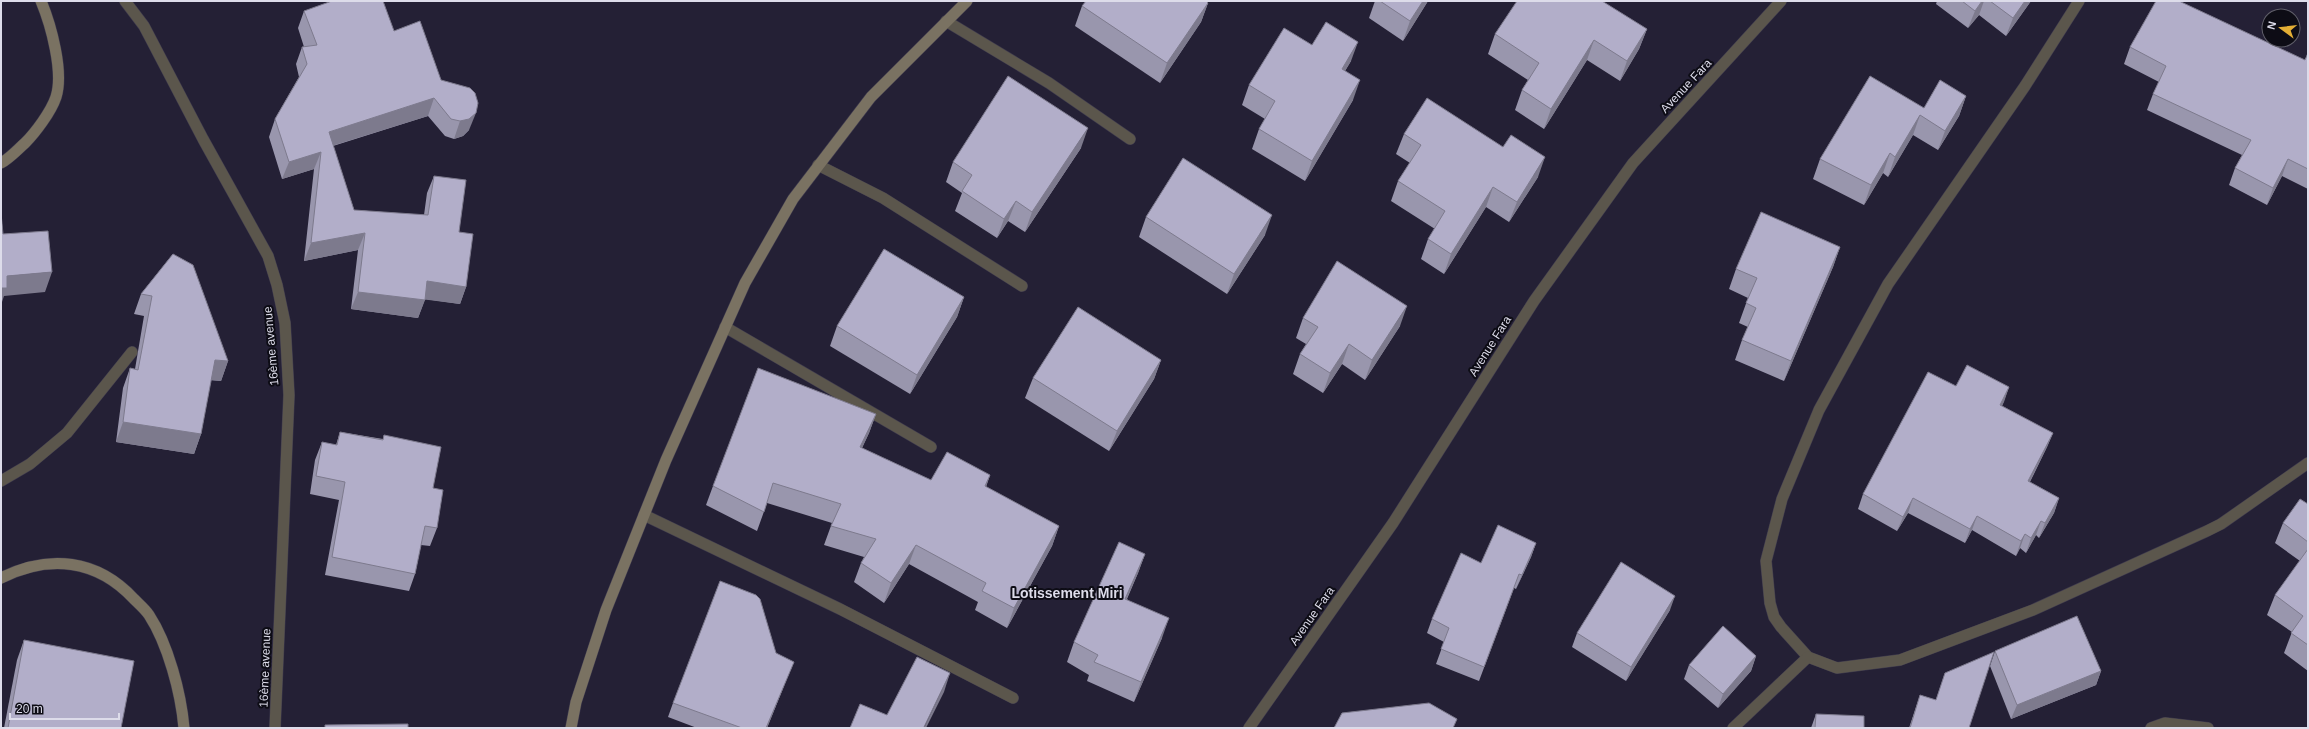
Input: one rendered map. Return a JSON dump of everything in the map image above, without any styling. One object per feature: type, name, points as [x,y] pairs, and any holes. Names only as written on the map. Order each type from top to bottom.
[{"type":"main road","points":[[1,163],[8,159],[34,134],[56,97],[58,65],[50,24],[41,1]]},
{"type":"main road","points":[[571,728],[576,702],[606,610],[644,515],[745,283],[793,199],[871,97],[967,1]]},
{"type":"main road","points":[[1,578],[42,564],[70,562],[95,570],[123,587],[148,614],[169,659],[184,728]]},
{"type":"street","name":"16ème avenue","points":[[124,1],[144,26],[203,140],[268,256],[277,285],[285,323],[289,395],[275,728]]},
{"type":"street","name":"Avenue Fara","points":[[1249,728],[1393,523],[1534,301],[1633,163],[1781,1]]},
{"type":"street","points":[[2079,1],[2025,86],[1888,284],[1819,410],[1782,499],[1766,562],[1769,596],[1774,617],[1808,657],[1837,668],[1900,660],[2032,610],[2221,524],[2308,463]]},
{"type":"street","points":[[946,21],[1048,83],[1130,139]]},
{"type":"street","points":[[818,165],[883,198],[1022,286]]},
{"type":"street","points":[[725,327],[931,447]]},
{"type":"street","points":[[1,481],[30,464],[67,433],[132,352]]},
{"type":"street","points":[[644,515],[840,609],[1012,698]]},
{"type":"street","points":[[1733,728],[1808,657]]},
{"type":"street","points":[[2151,728],[2165,723],[2208,728]]},
{"type":"building","points":[[332,1],[383,1],[394,31],[420,21],[441,80],[470,88],[475,93],[478,103],[476,113],[469,119],[460,121],[451,119],[434,98],[329,132],[354,210],[428,215],[434,176],[466,180],[459,232],[473,234],[466,287],[427,281],[425,300],[358,292],[365,233],[311,243],[321,152],[289,162],[275,119],[307,64],[302,47],[317,45],[304,11]]},
{"type":"building","points":[[1086,1],[1206,1],[1208,3],[1167,63],[1082,6]]},
{"type":"building","points":[[1380,1],[1423,1],[1410,21]]},
{"type":"building","points":[[1517,1],[1602,1],[1647,29],[1627,61],[1594,40],[1551,109],[1522,90],[1539,63],[1495,34]]},
{"type":"building","points":[[1962,1],[1982,1],[1975,11]]},
{"type":"building","points":[[1990,1],[2025,1],[2013,18]]},
{"type":"building","points":[[2156,1],[2179,1],[2261,39],[2261,48],[2279,48],[2305,60],[2308,53],[2308,169],[2288,159],[2273,188],[2235,168],[2251,140],[2153,94],[2166,66],[2130,47]]},
{"type":"building","points":[[1326,22],[1358,42],[1342,69],[1360,80],[1312,161],[1259,129],[1275,101],[1249,85],[1284,28],[1312,45]]},
{"type":"building","points":[[1008,76],[1088,128],[1032,212],[1016,201],[1004,219],[962,191],[972,175],[953,162]]},
{"type":"building","points":[[1870,76],[1924,108],[1940,80],[1966,96],[1945,131],[1920,115],[1895,157],[1890,153],[1871,185],[1820,159]]},
{"type":"building","points":[[1427,98],[1503,147],[1511,135],[1545,157],[1517,202],[1493,187],[1451,254],[1428,239],[1445,211],[1398,181],[1421,145],[1404,134]]},
{"type":"building","points":[[1183,158],[1272,215],[1234,274],[1146,217]]},
{"type":"building","points":[[1761,212],[1840,247],[1791,361],[1742,340],[1756,308],[1746,303],[1757,278],[1736,269]]},
{"type":"building","points":[[1,213],[3,234],[48,231],[52,272],[7,276],[7,288],[1,288]]},
{"type":"building","points":[[884,249],[964,297],[917,375],[837,326]]},
{"type":"building","points":[[173,254],[193,265],[228,361],[215,360],[201,434],[123,422],[130,368],[138,370],[152,296],[141,294]]},
{"type":"building","points":[[1337,261],[1407,306],[1372,360],[1349,344],[1330,373],[1300,354],[1318,327],[1303,318]]},
{"type":"building","points":[[1078,307],[1161,360],[1117,431],[1033,378]]},
{"type":"building","points":[[1967,365],[2009,387],[2000,405],[2053,433],[2028,481],[2059,498],[2045,523],[2041,521],[2031,538],[2025,534],[2021,541],[1977,516],[1970,529],[1913,498],[1903,517],[1863,494],[1928,372],[1956,386]]},
{"type":"building","points":[[758,368],[876,414],[860,447],[931,480],[947,452],[990,475],[985,486],[1059,526],[1014,608],[982,591],[986,583],[916,545],[891,583],[861,563],[876,539],[831,526],[841,504],[773,483],[764,512],[713,486]]},
{"type":"building","points":[[340,432],[383,440],[384,435],[441,447],[433,488],[443,490],[437,528],[425,526],[415,574],[332,557],[345,482],[316,476],[322,442],[337,445]]},
{"type":"building","points":[[2300,499],[2308,504],[2308,542],[2283,523]]},
{"type":"building","points":[[1498,525],[1536,543],[1522,575],[1519,574],[1484,667],[1441,649],[1449,628],[1432,619],[1461,553],[1481,563]]},
{"type":"building","points":[[1119,542],[1145,554],[1125,599],[1169,618],[1141,682],[1094,662],[1098,655],[1074,642]]},
{"type":"building","points":[[2308,549],[2308,645],[2291,633],[2303,616],[2275,595]]},
{"type":"building","points":[[1621,562],[1675,596],[1631,667],[1577,633]]},
{"type":"building","points":[[720,581],[756,595],[760,599],[776,653],[794,662],[766,728],[742,728],[673,703]]},
{"type":"building","points":[[2077,616],[2101,671],[2017,705],[1995,651]]},
{"type":"building","points":[[1723,626],[1756,656],[1723,694],[1689,665]]},
{"type":"building","points":[[24,640],[134,661],[121,728],[8,728]]},
{"type":"building","points":[[1994,652],[1969,728],[1910,728],[1920,695],[1936,700],[1945,673]]},
{"type":"building","points":[[917,657],[950,673],[924,727],[926,728],[850,728],[860,704],[887,715]]},
{"type":"building","points":[[1429,703],[1457,719],[1453,728],[1334,728],[1342,713]]},
{"type":"building","points":[[1816,714],[1864,716],[1864,728],[1815,728]]},
{"type":"building","points":[[408,724],[408,728],[325,728],[325,725]]},
{"type":"district","name":"Lotissement Miri","points":[[1067,593]]}]
